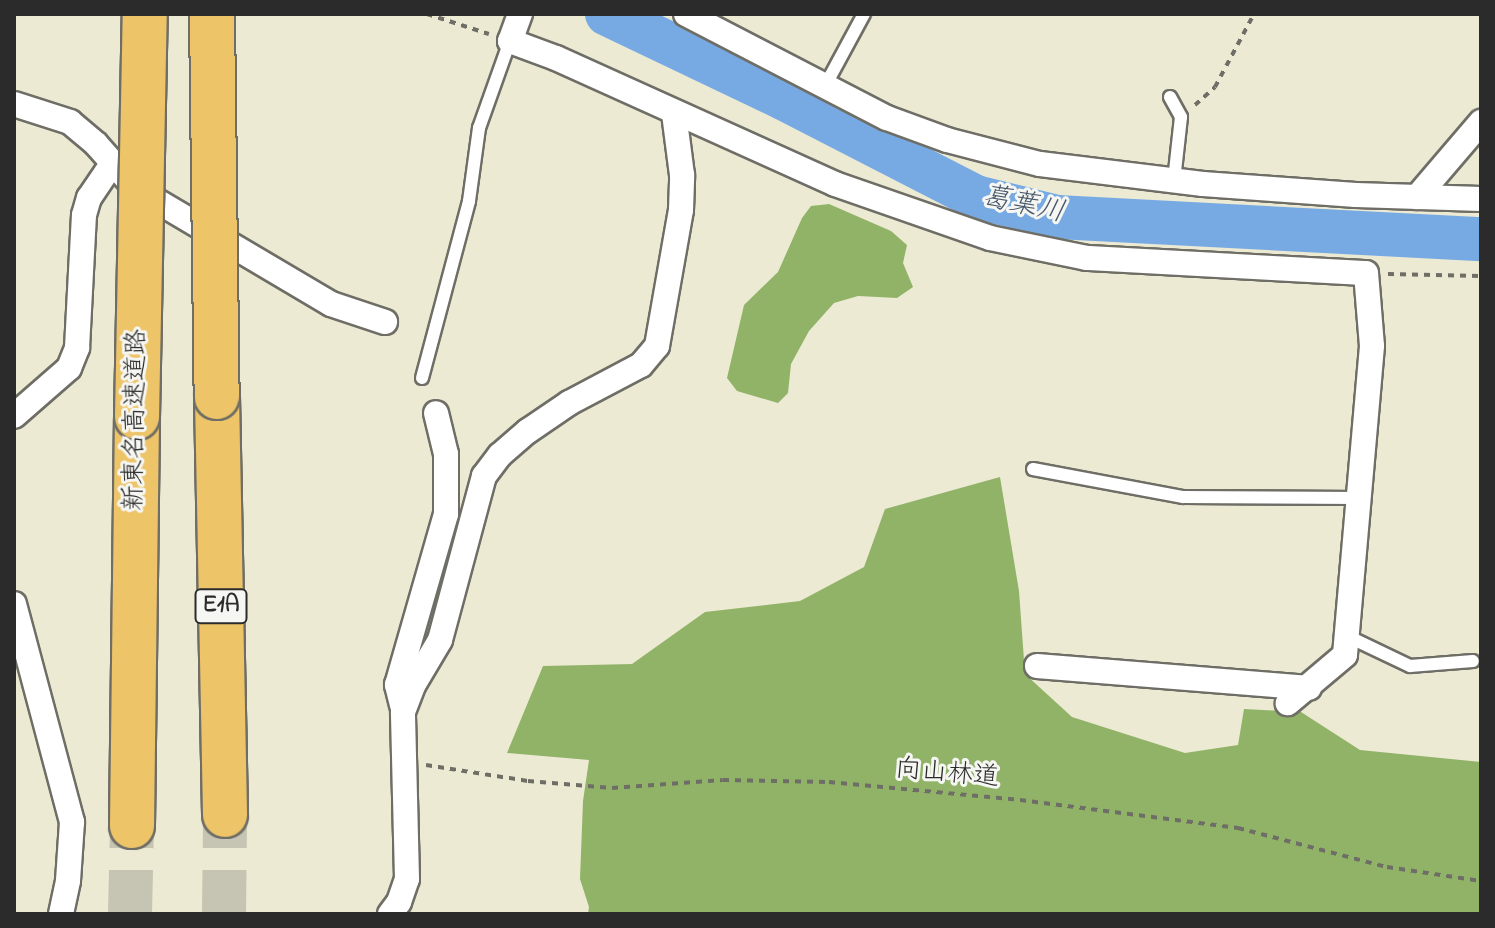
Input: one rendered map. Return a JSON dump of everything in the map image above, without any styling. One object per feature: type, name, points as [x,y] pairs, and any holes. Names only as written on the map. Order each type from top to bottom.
[{"type":"highway","name":"新東名高速道路","points":[[132,826],[145,14]]},
{"type":"highway","name":"E1A","points":[[212,14],[225,815]]},
{"type":"street","points":[[686,14],[887,118],[947,140],[1040,164],[1174,180],[1481,199]]},
{"type":"street","points":[[514,30],[674,113],[835,184],[990,238],[1087,258],[1209,268],[1366,273],[1372,346],[1345,655],[1288,703]]},
{"type":"street","points":[[14,104],[70,122],[96,144],[111,165],[135,188],[331,304],[385,322]]},
{"type":"street","points":[[403,712],[414,684],[440,640],[484,476],[500,455],[528,431],[569,403],[641,365],[657,346],[681,210],[682,175],[674,113]]},
{"type":"street","points":[[1417,197],[1481,122]]},
{"type":"street","points":[[14,416],[69,368],[77,348],[84,215],[89,198],[111,165]]},
{"type":"street","points":[[390,914],[399,902],[407,879],[403,712],[397,685],[446,514],[446,454],[436,413]]},
{"type":"street","points":[[14,604],[72,822],[68,881],[61,914]]},
{"type":"street","points":[[1037,666],[1309,688]]},
{"type":"lane","points":[[825,86],[864,14]]},
{"type":"lane","points":[[422,378],[469,201],[479,128],[514,30]]},
{"type":"lane","points":[[1170,97],[1181,117],[1174,180]]},
{"type":"lane","points":[[1033,469],[1183,497],[1359,498]]},
{"type":"lane","points":[[1347,636],[1410,666],[1473,661]]},
{"type":"path","points":[[427,14],[514,30]]},
{"type":"path","points":[[1181,117],[1215,87],[1254,14]]},
{"type":"path","points":[[1366,273],[1481,276]]},
{"type":"path","name":"向山林道","points":[[405,762],[528,781],[612,788],[723,780],[829,782],[1020,800],[1238,828],[1387,867],[1481,881]]},
{"type":"green space","points":[[829,204],[891,231],[907,245],[903,263],[913,287],[897,298],[858,296],[834,303],[809,331],[791,364],[788,393],[778,403],[737,391],[727,378],[744,305],[778,272],[802,218],[811,206]]},
{"type":"green space","points":[[1000,477],[1019,591],[1025,674],[1072,717],[1185,753],[1238,745],[1244,709],[1301,712],[1360,750],[1481,762],[1481,914],[588,914],[589,907],[580,879],[583,801],[589,760],[507,753],[543,666],[632,664],[705,612],[800,601],[864,567],[885,509]]},
{"type":"waterway","name":"葛葉川","points":[[607,14],[783,98],[976,197],[1057,217],[1481,239]]},
{"type":"tunnel","points":[[224,914],[225,815]]},
{"type":"tunnel","points":[[130,914],[132,826]]}]
